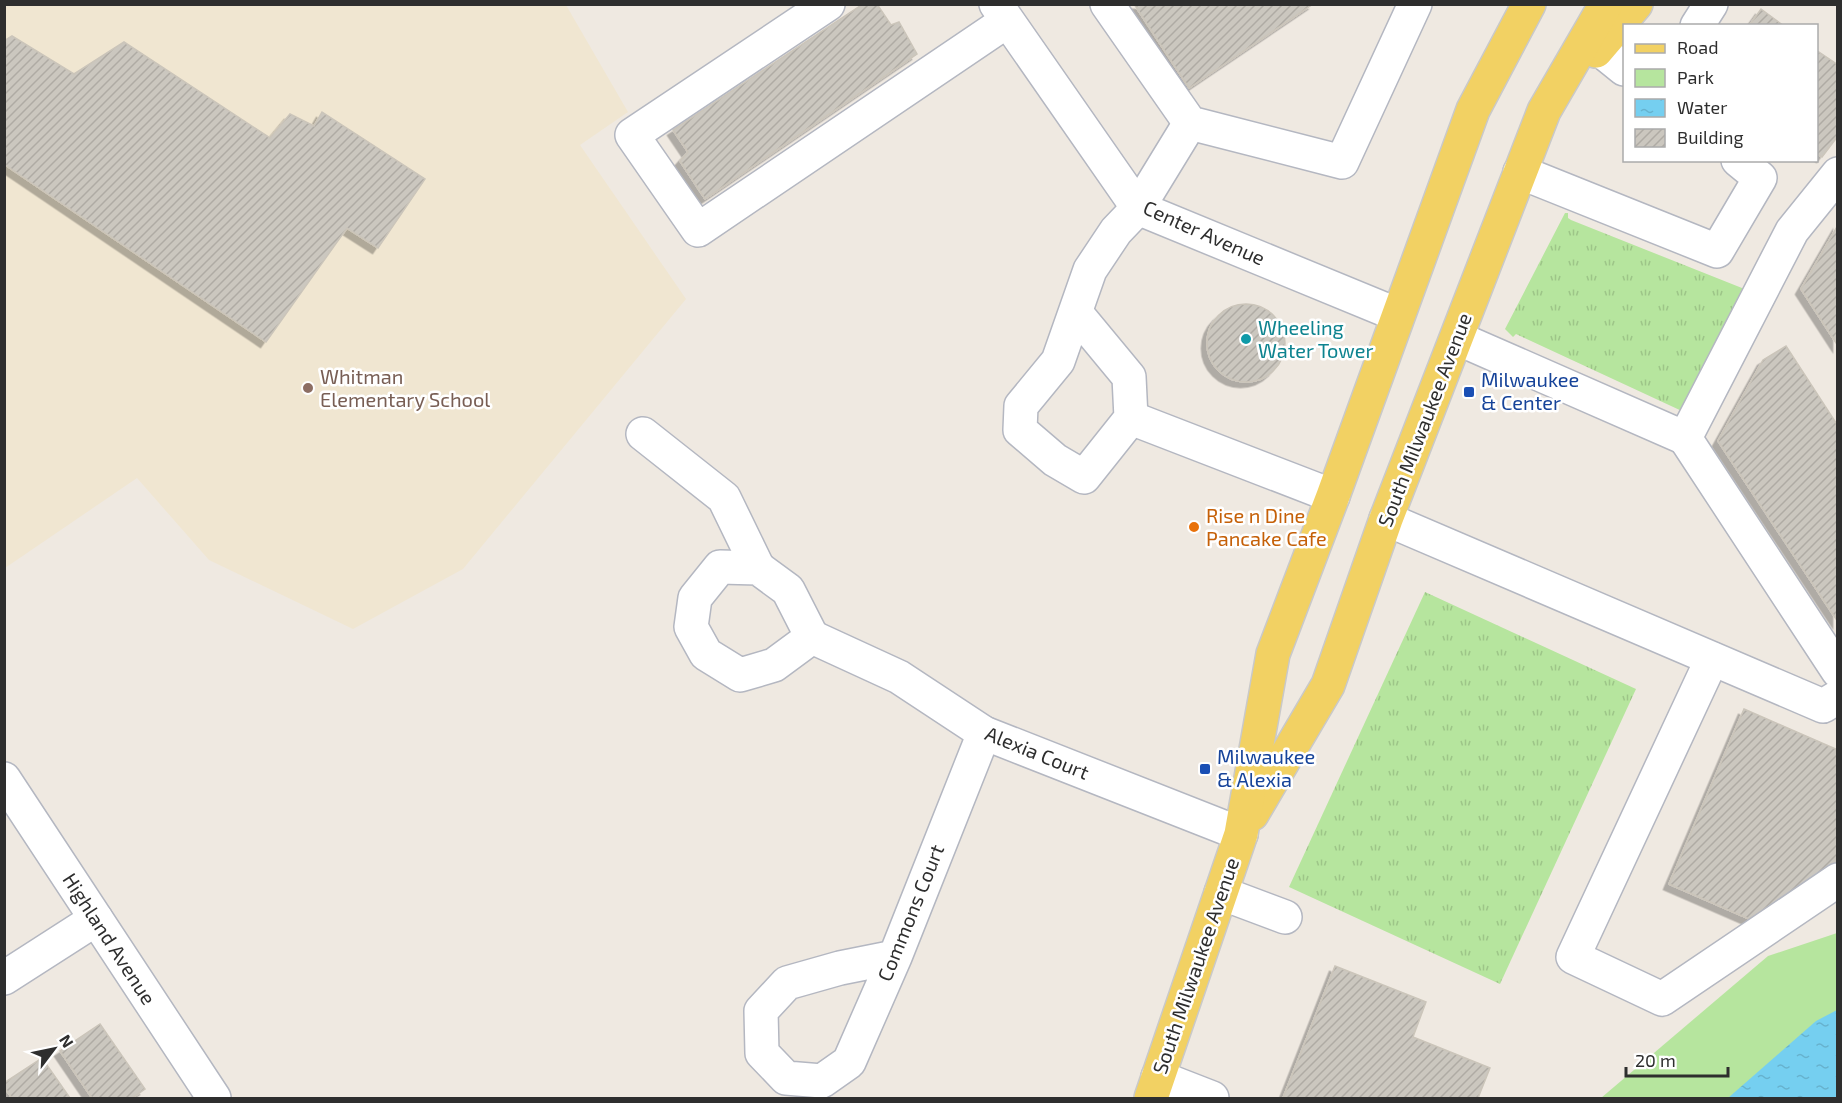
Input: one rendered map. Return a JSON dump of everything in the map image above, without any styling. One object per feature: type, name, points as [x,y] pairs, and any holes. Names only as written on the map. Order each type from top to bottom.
[{"type":"main road","name":"South Milwaukee Avenue","points":[[1155,1088],[1241,834],[1274,654],[1473,110],[1528,4]]},
{"type":"main road","name":"South Milwaukee Avenue","points":[[1241,834],[1328,685],[1386,519],[1544,111],[1606,4]]},
{"type":"main road","points":[[1544,111],[1636,4]]},
{"type":"street","points":[[828,4],[632,135],[698,230],[1002,13]]},
{"type":"street","points":[[1107,4],[1190,123],[1342,162],[1415,4]]},
{"type":"street","points":[[1698,24],[1711,4]]},
{"type":"street","name":"Center Avenue","points":[[1002,13],[1138,208],[1398,315]]},
{"type":"street","points":[[1598,48],[1623,68]]},
{"type":"street","points":[[1076,313],[1129,377],[1131,418],[1084,477],[1055,460],[1020,430],[1021,406],[1058,361],[1090,270],[1116,231],[1138,208],[1190,123]]},
{"type":"street","points":[[1520,172],[1717,251],[1760,178],[1740,162]]},
{"type":"street","points":[[1685,438],[1792,231],[1838,174]]},
{"type":"street","points":[[1457,338],[1685,438],[1838,671]]},
{"type":"street","points":[[1131,418],[1333,496]]},
{"type":"street","points":[[643,434],[724,498],[758,568],[788,590],[812,637],[774,665],[740,675],[706,654],[691,627],[695,598],[720,567],[758,568]]},
{"type":"street","points":[[1386,519],[1823,706],[1838,697]]},
{"type":"street","name":"Alexia Court","points":[[812,637],[900,677],[984,734],[1241,834]]},
{"type":"street","points":[[1712,659],[1573,957],[1662,999],[1838,880]]},
{"type":"street","name":"Commons Court","points":[[895,957],[840,968],[787,983],[761,1011],[762,1053],[786,1078],[822,1081],[849,1062],[895,957],[984,734]]},
{"type":"street","name":"Highland Avenue","points":[[4,779],[214,1098]]},
{"type":"street","points":[[1221,893],[1285,917]]},
{"type":"street","points":[[4,978],[96,919]]},
{"type":"street","points":[[1155,1088],[1212,1098]]},
{"type":"shaded area","name":"Whitman Elementary School","points":[[5,5],[566,5],[628,112],[580,145],[686,299],[463,569],[353,629],[209,560],[137,478],[5,568]]},
{"type":"green space","points":[[1565,213],[1568,213],[1568,218],[1571,220],[1747,290],[1684,412],[1516,334],[1513,337],[1505,329]]},
{"type":"green space","points":[[1425,592],[1636,689],[1500,984],[1289,887]]},
{"type":"green space","points":[[1837,933],[1837,1098],[1601,1098],[1768,956]]},
{"type":"water","points":[[1837,1010],[1837,1098],[1728,1098],[1816,1021]]},
{"type":"building","points":[[863,4],[877,4],[891,25],[899,22],[917,54],[705,199],[680,161],[688,152],[673,130]]},
{"type":"building","points":[[1134,4],[1313,4],[1189,88]]},
{"type":"building","points":[[1761,9],[1781,24],[1750,24]]},
{"type":"building","points":[[12,36],[74,74],[124,42],[270,138],[290,114],[314,126],[322,112],[425,179],[378,248],[347,228],[266,342],[4,164],[4,41]]},
{"type":"building","points":[[1818,51],[1838,65],[1838,136],[1822,157],[1818,154]]},
{"type":"building","points":[[1838,225],[1838,346],[1801,289]]},
{"type":"building","name":"Wheeling Water Tower","points":[[1246,304],[1261,307],[1274,315],[1282,328],[1285,343],[1282,358],[1274,371],[1261,379],[1246,382],[1231,379],[1218,371],[1210,358],[1207,343],[1210,328],[1218,315],[1231,307]]},
{"type":"building","points":[[1786,346],[1838,426],[1838,622],[1718,441],[1763,360]]},
{"type":"building","points":[[1744,709],[1838,750],[1838,862],[1749,919],[1669,884]]},
{"type":"building","points":[[1335,966],[1426,1002],[1413,1037],[1490,1068],[1478,1098],[1283,1098]]},
{"type":"building","points":[[100,1024],[145,1089],[132,1098],[92,1098],[60,1051]]},
{"type":"building","points":[[42,1058],[70,1098],[12,1098],[4,1087],[4,1083]]},
{"type":"place","name":"Wheeling Water Tower","points":[[1246,339]]},
{"type":"place","name":"Whitman Elementary School","points":[[308,388]]},
{"type":"place","name":"Milwaukee & Center","points":[[1469,392]]},
{"type":"place","name":"Rise n Dine Pancake Cafe","points":[[1194,527]]},
{"type":"place","name":"Milwaukee & Alexia","points":[[1205,769]]}]
